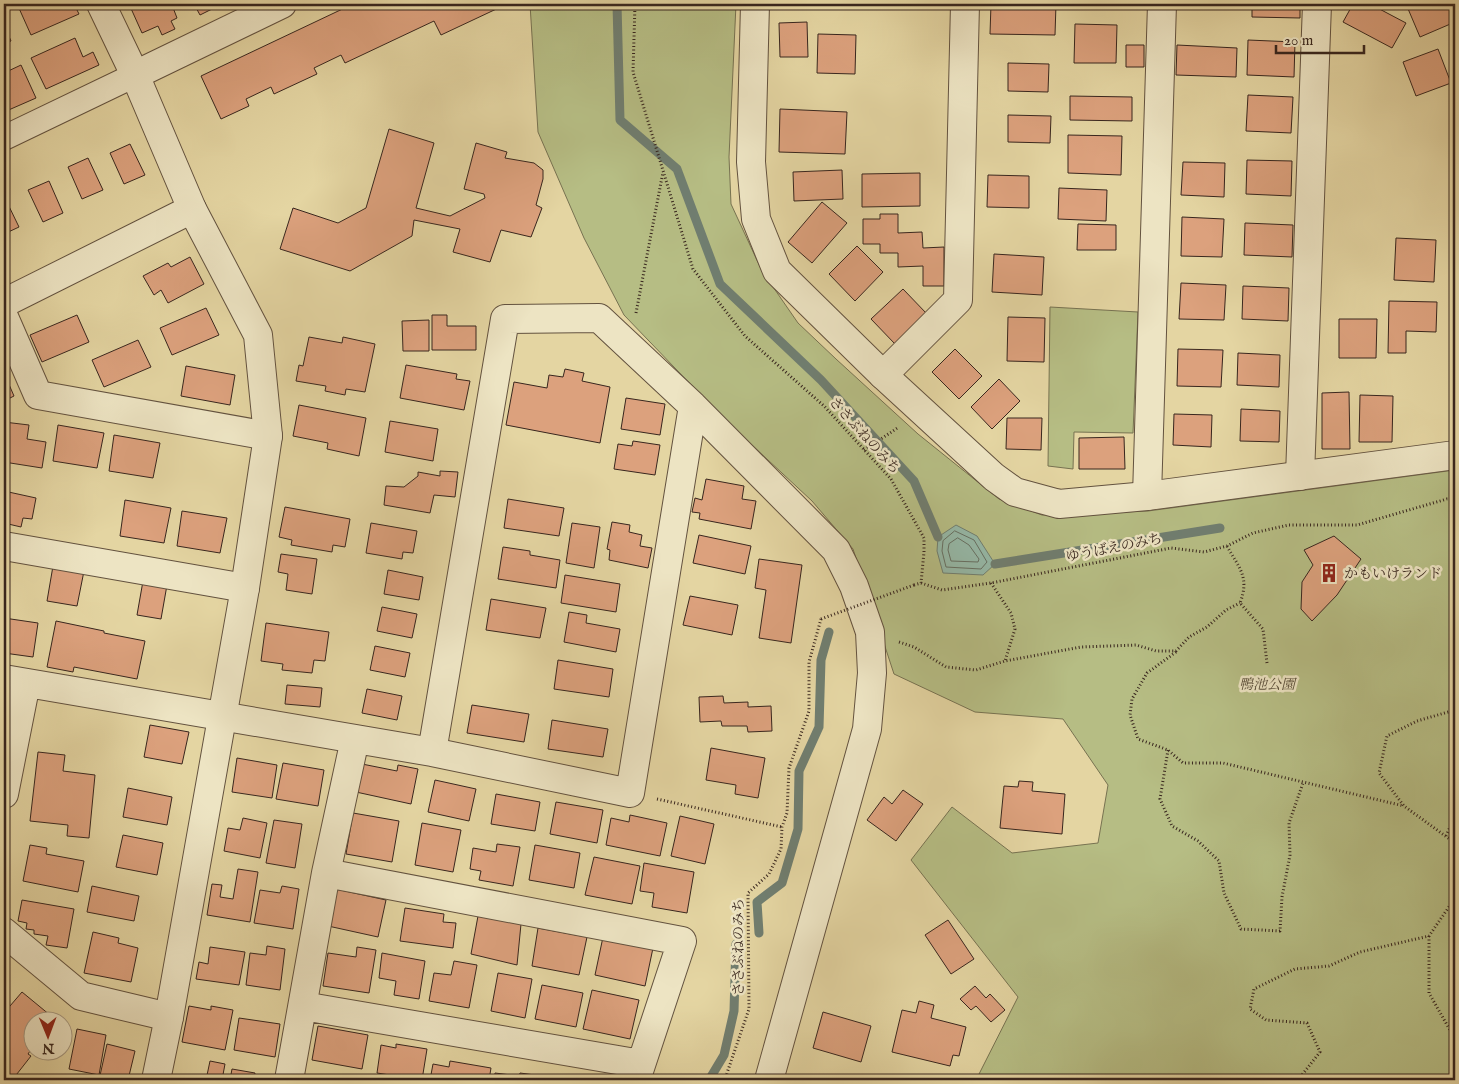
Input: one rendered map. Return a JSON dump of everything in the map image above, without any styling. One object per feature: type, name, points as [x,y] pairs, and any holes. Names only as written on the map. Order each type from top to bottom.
[{"type":"street","points":[[102,4],[136,75],[192,209],[258,335],[268,436],[223,716],[156,1080]]},
{"type":"street","points":[[4,138],[282,4]]},
{"type":"street","points":[[755,4],[751,162],[756,219],[777,271],[882,375],[994,477],[1015,492],[1059,504],[1147,496],[1455,455]]},
{"type":"street","points":[[882,375],[958,300],[965,4]]},
{"type":"street","points":[[1147,496],[1162,4]]},
{"type":"street","points":[[1300,476],[1318,4]]},
{"type":"street","points":[[4,303],[192,209]]},
{"type":"street","points":[[4,317],[38,395],[268,436]]},
{"type":"street","points":[[432,752],[505,319],[599,318],[693,406],[836,550],[854,586],[870,632],[872,673],[867,729],[769,1080]]},
{"type":"street","points":[[4,794],[15,681],[432,752],[630,792],[693,406]]},
{"type":"street","points":[[4,546],[245,588]]},
{"type":"street","points":[[289,1080],[326,873],[355,739]]},
{"type":"street","points":[[303,1006],[639,1072],[682,941],[326,873]]},
{"type":"street","points":[[4,932],[81,996],[169,1017]]},
{"type":"path","name":"ささぶねのみち","points":[[635,4],[633,72],[693,270],[745,336],[824,406],[891,479],[924,538],[921,583],[821,619],[809,662],[809,711],[789,768],[787,812],[782,827],[781,850],[769,874],[748,893],[749,1009],[723,1080]]},
{"type":"path","points":[[630,347],[662,170]]},
{"type":"path","points":[[865,449],[895,430]]},
{"type":"path","name":"ゆうばえのみち","points":[[921,583],[942,590],[991,583],[1171,548],[1204,552],[1227,546],[1253,532],[1289,525],[1357,525],[1455,498]]},
{"type":"path","points":[[1227,546],[1244,577],[1245,589],[1240,602],[1226,610],[1207,627],[1188,637],[1176,651],[1147,673],[1132,699],[1130,715],[1138,738],[1168,750],[1183,764],[1223,763],[1404,806]]},
{"type":"path","points":[[991,583],[1012,613],[1015,629],[1005,661]]},
{"type":"path","points":[[1240,602],[1263,629],[1267,663]]},
{"type":"path","points":[[870,632],[914,647],[946,667],[976,670],[1005,661],[1081,647],[1136,645],[1156,651],[1176,651]]},
{"type":"path","points":[[1455,710],[1417,721],[1387,736],[1380,773],[1404,806],[1455,843]]},
{"type":"path","points":[[1168,750],[1160,799],[1172,826],[1198,841],[1219,861],[1224,893],[1241,929],[1280,931],[1282,897],[1290,855],[1289,823],[1303,783]]},
{"type":"path","points":[[630,792],[782,827]]},
{"type":"path","points":[[1446,836],[1455,816]]},
{"type":"path","points":[[1455,898],[1429,936],[1429,993],[1455,1039]]},
{"type":"path","points":[[1298,1080],[1320,1052],[1307,1024],[1266,1020],[1250,1009],[1254,988],[1294,969],[1328,966],[1360,952],[1429,936]]},
{"type":"green space","name":"鴨池公園","points":[[530,4],[736,4],[729,157],[731,204],[762,271],[798,323],[918,434],[999,499],[1042,515],[1148,511],[1455,470],[1455,1080],[976,1080],[1018,997],[911,860],[952,807],[1012,853],[1098,843],[1108,785],[1063,719],[975,712],[894,674],[853,549],[812,501],[724,419],[624,315],[584,238],[538,132]]},
{"type":"green space","points":[[1050,307],[1138,312],[1133,433],[1074,432],[1073,469],[1048,466]]},
{"type":"water","points":[[956,525],[977,536],[995,564],[983,575],[943,573],[937,551],[938,537]]},
{"type":"building","points":[[24,4],[74,4],[79,14],[31,35],[18,6]]},
{"type":"building","points":[[129,4],[176,4],[172,5],[177,18],[171,21],[175,29],[162,35],[158,26],[142,33]]},
{"type":"building","points":[[194,4],[219,4],[220,5],[200,15]]},
{"type":"building","points":[[353,4],[507,4],[441,35],[434,21],[345,63],[341,55],[314,68],[317,74],[274,94],[271,87],[246,99],[249,106],[221,119],[201,76]]},
{"type":"building","points":[[784,4],[852,4],[852,6]]},
{"type":"building","points":[[991,4],[1056,4],[1055,35],[990,34]]},
{"type":"building","points":[[1252,4],[1300,4],[1300,18],[1252,17]]},
{"type":"building","points":[[1353,4],[1370,4],[1406,23],[1392,48],[1343,22]]},
{"type":"building","points":[[1406,4],[1455,4],[1455,22],[1420,37]]},
{"type":"building","points":[[807,22],[808,57],[780,57],[779,23]]},
{"type":"building","points":[[1075,24],[1117,25],[1116,63],[1074,63]]},
{"type":"building","points":[[4,25],[11,41],[4,44]]},
{"type":"building","points":[[818,34],[856,35],[855,74],[817,73]]},
{"type":"building","points":[[75,38],[83,57],[93,52],[99,65],[46,89],[31,58]]},
{"type":"building","points":[[1248,40],[1295,42],[1294,77],[1247,75]]},
{"type":"building","points":[[1126,45],[1144,45],[1144,67],[1126,67]]},
{"type":"building","points":[[1177,45],[1237,48],[1236,77],[1176,75]]},
{"type":"building","points":[[1438,49],[1451,83],[1416,96],[1403,62]]},
{"type":"building","points":[[1008,63],[1049,64],[1048,92],[1008,91]]},
{"type":"building","points":[[21,65],[36,98],[4,112],[4,73]]},
{"type":"building","points":[[1248,95],[1293,97],[1291,133],[1246,131]]},
{"type":"building","points":[[1070,96],[1132,97],[1132,121],[1070,120]]},
{"type":"building","points":[[780,109],[847,112],[845,154],[779,152]]},
{"type":"building","points":[[1008,115],[1051,116],[1050,143],[1008,142]]},
{"type":"building","points":[[389,129],[434,143],[416,208],[450,216],[485,198],[484,194],[464,189],[476,143],[507,152],[505,158],[534,163],[543,170],[543,179],[536,205],[542,208],[531,237],[501,230],[490,262],[453,252],[460,229],[414,220],[412,236],[350,271],[280,249],[293,208],[338,223],[366,208]]},
{"type":"building","points":[[1068,135],[1122,136],[1121,175],[1068,173]]},
{"type":"building","points":[[130,144],[145,175],[124,184],[110,153]]},
{"type":"building","points":[[88,158],[103,190],[82,199],[68,167]]},
{"type":"building","points":[[1247,160],[1292,161],[1291,196],[1246,194]]},
{"type":"building","points":[[1183,162],[1225,163],[1224,197],[1181,195]]},
{"type":"building","points":[[842,170],[843,199],[794,201],[793,172]]},
{"type":"building","points":[[920,173],[920,206],[862,207],[862,174]]},
{"type":"building","points":[[988,175],[1029,176],[1029,208],[987,207]]},
{"type":"building","points":[[49,181],[63,213],[43,222],[28,190]]},
{"type":"building","points":[[1059,188],[1107,190],[1106,221],[1058,219]]},
{"type":"building","points":[[4,196],[19,227],[4,234]]},
{"type":"building","points":[[822,202],[847,223],[812,263],[788,242]]},
{"type":"building","points":[[880,214],[898,214],[898,233],[922,232],[923,248],[944,247],[944,286],[923,286],[923,266],[898,267],[898,253],[880,253],[880,244],[863,244],[863,219],[880,219]]},
{"type":"building","points":[[1182,217],[1224,219],[1222,257],[1181,256]]},
{"type":"building","points":[[1245,223],[1293,225],[1292,257],[1244,255]]},
{"type":"building","points":[[1078,224],[1116,225],[1116,250],[1077,250]]},
{"type":"building","points":[[1396,238],[1436,240],[1434,282],[1394,280]]},
{"type":"building","points":[[857,246],[883,272],[855,301],[829,274]]},
{"type":"building","points":[[994,254],[1044,257],[1042,295],[992,292]]},
{"type":"building","points":[[190,257],[204,284],[168,303],[161,290],[154,295],[143,276],[168,263],[171,267]]},
{"type":"building","points":[[1181,283],[1226,285],[1224,320],[1179,319]]},
{"type":"building","points":[[1243,286],[1289,288],[1288,321],[1242,319]]},
{"type":"building","points":[[903,289],[927,314],[895,344],[871,319]]},
{"type":"building","points":[[1389,301],[1437,302],[1436,332],[1406,331],[1406,353],[1388,353]]},
{"type":"building","points":[[206,308],[219,335],[172,355],[160,328]]},
{"type":"building","points":[[77,315],[89,342],[42,362],[30,335]]},
{"type":"building","points":[[432,315],[447,315],[447,326],[476,326],[476,350],[432,350]]},
{"type":"building","points":[[1008,317],[1045,318],[1044,362],[1007,361]]},
{"type":"building","points":[[1339,319],[1377,319],[1376,358],[1339,358]]},
{"type":"building","points":[[429,320],[429,351],[403,351],[402,321]]},
{"type":"building","points":[[309,337],[342,343],[343,337],[375,344],[365,392],[346,389],[345,395],[325,391],[326,386],[296,381],[299,365],[303,366]]},
{"type":"building","points":[[138,340],[151,367],[104,387],[92,360]]},
{"type":"building","points":[[955,349],[982,376],[959,399],[932,372]]},
{"type":"building","points":[[1178,349],[1223,350],[1221,387],[1177,386]]},
{"type":"building","points":[[1238,353],[1280,355],[1279,387],[1237,385]]},
{"type":"building","points":[[406,365],[457,374],[456,379],[470,381],[464,410],[400,398]]},
{"type":"building","points":[[186,366],[235,375],[230,405],[181,396]]},
{"type":"building","points":[[565,369],[584,373],[582,381],[610,387],[600,443],[506,425],[514,382],[547,388],[549,375],[563,377]]},
{"type":"building","points":[[4,373],[14,396],[4,401]]},
{"type":"building","points":[[999,379],[1020,401],[992,429],[971,407]]},
{"type":"building","points":[[1349,392],[1350,449],[1322,449],[1322,393]]},
{"type":"building","points":[[1360,395],[1393,396],[1392,442],[1359,442]]},
{"type":"building","points":[[626,398],[665,404],[660,435],[621,429]]},
{"type":"building","points":[[299,405],[366,418],[359,456],[327,449],[328,443],[293,436]]},
{"type":"building","points":[[1241,409],[1280,411],[1279,442],[1240,441]]},
{"type":"building","points":[[1174,414],[1212,415],[1211,447],[1173,445]]},
{"type":"building","points":[[1007,418],[1042,418],[1041,450],[1006,449]]},
{"type":"building","points":[[390,421],[438,429],[433,461],[385,452]]},
{"type":"building","points":[[4,422],[29,425],[27,439],[46,442],[42,468],[4,462]]},
{"type":"building","points":[[58,425],[104,433],[97,468],[53,461]]},
{"type":"building","points":[[114,435],[160,443],[153,478],[109,471]]},
{"type":"building","points":[[1124,437],[1125,469],[1079,469],[1079,438]]},
{"type":"building","points":[[633,441],[660,445],[655,475],[614,469],[618,444],[632,446]]},
{"type":"building","points":[[440,471],[458,472],[455,497],[434,495],[430,513],[384,505],[386,486],[404,487],[418,476],[418,472],[440,476]]},
{"type":"building","points":[[706,479],[744,486],[742,499],[756,501],[751,529],[699,519],[700,513],[692,512],[695,498],[702,500]]},
{"type":"building","points":[[4,491],[36,498],[32,519],[23,518],[21,527],[4,523]]},
{"type":"building","points":[[508,499],[564,508],[559,536],[504,528]]},
{"type":"building","points":[[125,500],[171,508],[164,543],[120,536]]},
{"type":"building","points":[[285,507],[350,519],[345,547],[333,545],[332,552],[291,545],[292,540],[279,537]]},
{"type":"building","points":[[182,511],[227,518],[220,553],[177,546]]},
{"type":"building","points":[[612,522],[630,525],[629,532],[642,535],[640,546],[652,548],[648,568],[609,560],[610,550],[607,549]]},
{"type":"building","points":[[371,523],[417,531],[413,553],[403,552],[402,559],[366,553]]},
{"type":"building","points":[[572,523],[600,527],[594,568],[566,563]]},
{"type":"building","points":[[699,535],[751,546],[745,574],[693,563]]},
{"type":"building","name":"かもいけランド","points":[[1334,536],[1361,559],[1337,595],[1312,621],[1301,609],[1302,582],[1313,565],[1304,550]]},
{"type":"building","points":[[503,547],[530,551],[530,555],[560,560],[556,588],[498,579]]},
{"type":"building","points":[[281,554],[317,559],[312,594],[286,590],[288,574],[278,572]]},
{"type":"building","points":[[759,559],[802,565],[791,643],[759,638],[766,590],[755,588]]},
{"type":"building","points":[[53,566],[84,571],[77,606],[47,601]]},
{"type":"building","points":[[388,570],[423,577],[419,600],[384,594]]},
{"type":"building","points":[[565,575],[620,584],[616,612],[561,603]]},
{"type":"building","points":[[143,581],[167,585],[161,619],[137,615]]},
{"type":"building","points":[[690,596],[738,605],[732,635],[683,625]]},
{"type":"building","points":[[491,599],[546,608],[540,638],[486,630]]},
{"type":"building","points":[[382,607],[417,614],[412,638],[377,631]]},
{"type":"building","points":[[569,612],[587,615],[586,623],[620,629],[616,652],[564,642]]},
{"type":"building","points":[[4,618],[38,623],[33,657],[4,653]]},
{"type":"building","points":[[56,621],[145,641],[137,679],[74,667],[73,672],[47,667]]},
{"type":"building","points":[[266,623],[329,632],[325,661],[314,660],[312,673],[282,670],[283,664],[261,661]]},
{"type":"building","points":[[375,646],[410,653],[405,677],[370,670]]},
{"type":"building","points":[[558,660],[613,669],[609,697],[554,689]]},
{"type":"building","points":[[287,685],[322,688],[320,707],[285,704]]},
{"type":"building","points":[[367,689],[402,696],[397,720],[362,713]]},
{"type":"building","points":[[723,696],[724,703],[748,702],[748,707],[771,706],[772,731],[748,732],[747,726],[722,726],[721,721],[700,722],[699,697]]},
{"type":"building","points":[[472,705],[529,714],[524,742],[467,733]]},
{"type":"building","points":[[552,720],[608,729],[603,757],[548,749]]},
{"type":"building","points":[[150,725],[189,732],[182,764],[144,757]]},
{"type":"building","points":[[711,748],[765,758],[758,798],[735,794],[736,785],[706,780]]},
{"type":"building","points":[[38,752],[65,755],[63,771],[95,775],[89,838],[67,836],[68,825],[30,821]]},
{"type":"building","points":[[237,758],[277,765],[272,798],[232,792]]},
{"type":"building","points":[[283,763],[324,770],[318,806],[276,799]]},
{"type":"building","points":[[362,764],[397,771],[398,765],[418,769],[411,804],[356,792]]},
{"type":"building","points":[[435,780],[476,789],[469,821],[428,812]]},
{"type":"building","points":[[1019,781],[1033,782],[1032,791],[1065,794],[1062,834],[1000,828],[1004,786],[1018,787]]},
{"type":"building","points":[[128,788],[172,797],[167,825],[123,817]]},
{"type":"building","points":[[903,790],[923,804],[896,841],[867,820],[884,797],[892,804]]},
{"type":"building","points":[[496,794],[540,802],[535,831],[491,824]]},
{"type":"building","points":[[556,802],[603,810],[597,843],[550,834]]},
{"type":"building","points":[[353,813],[399,821],[392,862],[346,854]]},
{"type":"building","points":[[630,815],[667,823],[660,856],[606,845],[611,818],[629,822]]},
{"type":"building","points":[[680,816],[714,824],[705,864],[671,856]]},
{"type":"building","points":[[243,818],[267,823],[260,858],[224,851],[228,828],[240,830]]},
{"type":"building","points":[[274,820],[302,824],[295,868],[266,863]]},
{"type":"building","points":[[422,823],[461,830],[453,872],[415,865]]},
{"type":"building","points":[[123,835],[163,843],[157,875],[116,867]]},
{"type":"building","points":[[497,844],[520,847],[513,886],[479,880],[481,871],[470,869],[473,848],[496,852]]},
{"type":"building","points":[[30,845],[47,848],[46,854],[84,861],[78,892],[23,881]]},
{"type":"building","points":[[535,845],[580,853],[574,888],[529,880]]},
{"type":"building","points":[[594,857],[640,866],[632,904],[585,895]]},
{"type":"building","points":[[644,863],[694,872],[687,913],[652,907],[654,893],[640,891]]},
{"type":"building","points":[[238,869],[258,872],[250,922],[207,915],[212,884],[222,885],[220,897],[233,899]]},
{"type":"building","points":[[92,886],[139,896],[134,921],[87,912]]},
{"type":"building","points":[[282,886],[299,889],[293,929],[254,923],[260,890],[280,893]]},
{"type":"building","points":[[336,889],[386,900],[378,937],[328,926]]},
{"type":"building","points":[[22,900],[74,909],[67,948],[46,945],[48,936],[34,934],[34,930],[26,929],[27,923],[18,921]]},
{"type":"building","points":[[405,908],[444,914],[443,922],[456,923],[453,948],[400,941]]},
{"type":"building","points":[[478,916],[521,924],[517,965],[471,954]]},
{"type":"building","points":[[948,920],[974,959],[951,974],[925,935]]},
{"type":"building","points":[[538,928],[587,937],[579,975],[532,966]]},
{"type":"building","points":[[93,932],[119,938],[118,943],[138,948],[131,982],[84,973]]},
{"type":"building","points":[[603,937],[653,948],[645,986],[595,975]]},
{"type":"building","points":[[267,946],[285,949],[280,990],[246,985],[250,953],[266,955]]},
{"type":"building","points":[[210,947],[245,952],[239,985],[196,979],[199,962],[208,964]]},
{"type":"building","points":[[357,947],[376,950],[369,993],[323,986],[328,953],[356,957]]},
{"type":"building","points":[[382,953],[425,961],[419,999],[394,995],[396,981],[379,978]]},
{"type":"building","points":[[454,961],[477,965],[469,1008],[429,1001],[434,973],[451,975]]},
{"type":"building","points":[[498,973],[532,979],[525,1018],[491,1011]]},
{"type":"building","points":[[542,985],[583,993],[576,1027],[535,1019]]},
{"type":"building","points":[[975,986],[986,998],[990,994],[1005,1010],[991,1022],[976,1006],[971,1010],[960,999]]},
{"type":"building","points":[[592,990],[639,1000],[630,1039],[583,1029]]},
{"type":"building","points":[[22,992],[46,1012],[22,1012],[22,1062],[26,1062],[13,1079],[9,1075],[4,1080],[4,1013]]},
{"type":"building","points":[[919,1001],[934,1005],[931,1018],[966,1027],[959,1056],[953,1055],[950,1066],[892,1052],[902,1010],[916,1013]]},
{"type":"building","points":[[189,1006],[211,1010],[211,1006],[233,1010],[225,1050],[182,1042]]},
{"type":"building","points":[[823,1012],[871,1026],[861,1062],[813,1048]]},
{"type":"building","points":[[239,1018],[280,1024],[275,1057],[234,1050]]},
{"type":"building","points":[[318,1026],[368,1035],[362,1069],[312,1060]]},
{"type":"building","points":[[77,1029],[106,1035],[99,1075],[69,1069],[72,1062]]},
{"type":"building","points":[[107,1044],[135,1051],[128,1080],[99,1080]]},
{"type":"building","points":[[396,1044],[427,1049],[422,1080],[377,1073],[381,1045],[396,1048]]},
{"type":"building","points":[[210,1061],[225,1064],[222,1080],[206,1080]]},
{"type":"building","points":[[450,1061],[491,1068],[489,1080],[430,1080],[433,1064],[449,1067]]},
{"type":"building","points":[[232,1069],[255,1073],[254,1080],[230,1080]]},
{"type":"building","points":[[495,1073],[519,1076],[520,1073],[550,1077],[550,1080],[494,1080]]},
{"type":"building","points":[[179,1075],[206,1080],[178,1080]]},
{"type":"building","points":[[557,1077],[575,1080],[556,1080]]},
{"type":"waterway","points":[[617,4],[620,120],[677,169],[720,284],[821,380],[914,481],[938,537]]},
{"type":"waterway","points":[[995,564],[1220,528]]},
{"type":"waterway","points":[[759,933],[757,902],[782,883],[798,829],[799,771],[819,727],[821,660],[829,632]]},
{"type":"waterway","points":[[709,1080],[724,1055],[734,1011],[736,944]]},
{"type":"place","name":"かもいけランド","points":[[1329,573]]}]
